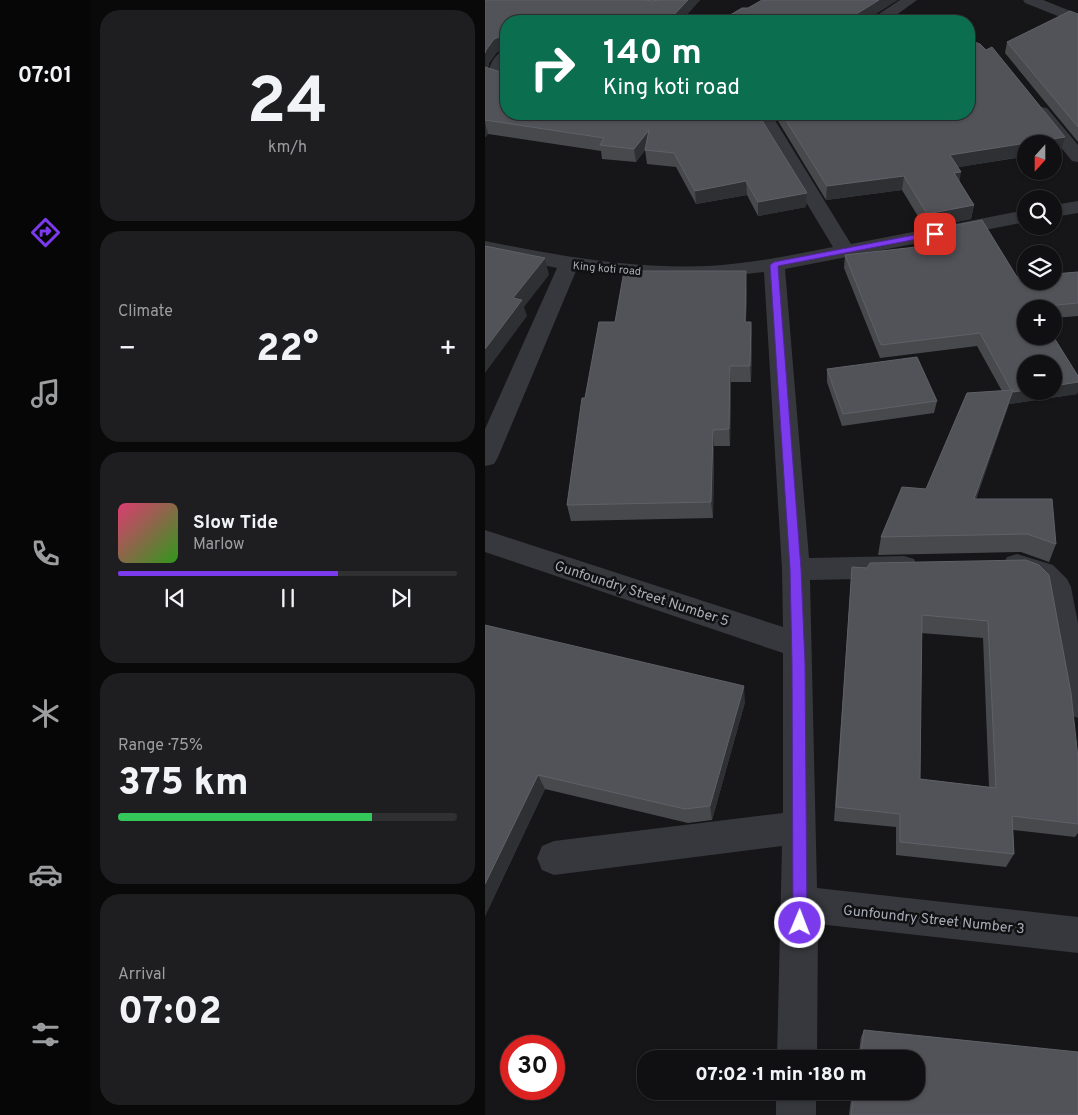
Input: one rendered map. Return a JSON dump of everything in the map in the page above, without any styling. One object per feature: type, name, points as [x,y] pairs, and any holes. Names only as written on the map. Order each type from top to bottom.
[{"type":"street","points":[[886,15],[910,0]]},
{"type":"street","points":[[1030,0],[1078,20]]},
{"type":"street","points":[[485,57],[500,57]]},
{"type":"street","points":[[500,62],[495,76],[500,78]]},
{"type":"street","points":[[1030,98],[1078,157]]},
{"type":"street","points":[[766,120],[845,251]]},
{"type":"street","points":[[1062,210],[1078,207]]},
{"type":"street","name":"King koti road","points":[[485,247],[569,264],[660,272],[709,272],[774,265],[1017,218]]},
{"type":"street","points":[[485,458],[569,264]]},
{"type":"street","points":[[774,265],[796,569],[801,904],[797,1050]]},
{"type":"street","name":"Gunfoundry Street Number 5","points":[[485,541],[798,646]]},
{"type":"street","points":[[992,566],[1021,565],[1043,572],[1057,587],[1078,704]]},
{"type":"street","points":[[796,569],[932,566]]},
{"type":"street","points":[[554,858],[800,827]]},
{"type":"street","name":"Gunfoundry Street Number 3","points":[[801,904],[1078,936]]},
{"type":"street","points":[[796,1100],[796,1115]]},
{"type":"building","points":[[485,0],[688,0],[674,15],[500,15],[500,37],[494,39],[485,53]]},
{"type":"building","points":[[762,0],[879,0],[855,15],[730,15],[742,8],[748,8]]},
{"type":"building","points":[[1070,11],[1078,14],[1078,127],[1007,42]]},
{"type":"building","points":[[975,42],[986,50],[992,47],[1065,137],[1063,137],[1063,135],[1017,135],[1017,145],[950,155],[961,172],[954,173],[974,205],[927,214],[904,176],[827,186],[786,120],[975,120]]},
{"type":"building","points":[[485,67],[500,72],[500,120],[762,120],[807,193],[758,202],[746,181],[695,191],[674,153],[645,150],[649,130],[634,149],[600,145],[604,138],[485,120]]},
{"type":"building","points":[[982,220],[1017,277],[1017,290],[1062,290],[1062,273],[1078,272],[1078,303],[1062,304],[1062,300],[1017,300],[1017,345],[1059,345],[1078,376],[1078,382],[1062,385],[1062,355],[1017,355],[1017,391],[1013,392],[980,333],[881,345],[845,255],[934,245],[930,238],[939,237],[935,229]]},
{"type":"building","points":[[485,246],[545,258],[513,298],[522,300],[485,349]]},
{"type":"building","points":[[624,271],[746,271],[745,322],[751,322],[750,366],[730,366],[729,429],[713,430],[711,502],[567,505],[582,398],[585,398],[599,322],[615,322]]},
{"type":"building","points":[[917,357],[937,401],[843,414],[827,369]]},
{"type":"building","points":[[1013,390],[974,499],[1052,499],[1056,544],[1027,534],[881,537],[902,487],[926,489],[967,393]]},
{"type":"building","points":[[1026,560],[1039,565],[1049,575],[1071,693],[1078,758],[1078,824],[1012,816],[1014,854],[900,842],[900,814],[836,807],[852,567],[867,568],[870,563]],"holes":[[[922,615],[988,621],[996,788],[920,779]]]},
{"type":"building","points":[[485,625],[744,686],[710,806],[685,809],[538,775],[485,884]]},
{"type":"building","points":[[864,1030],[1078,1052],[1078,1115],[851,1115],[853,1100],[925,1100],[925,1050],[861,1050]]},
{"type":"route","points":[[800,923],[799,664],[796,569],[774,265],[935,234]]}]
